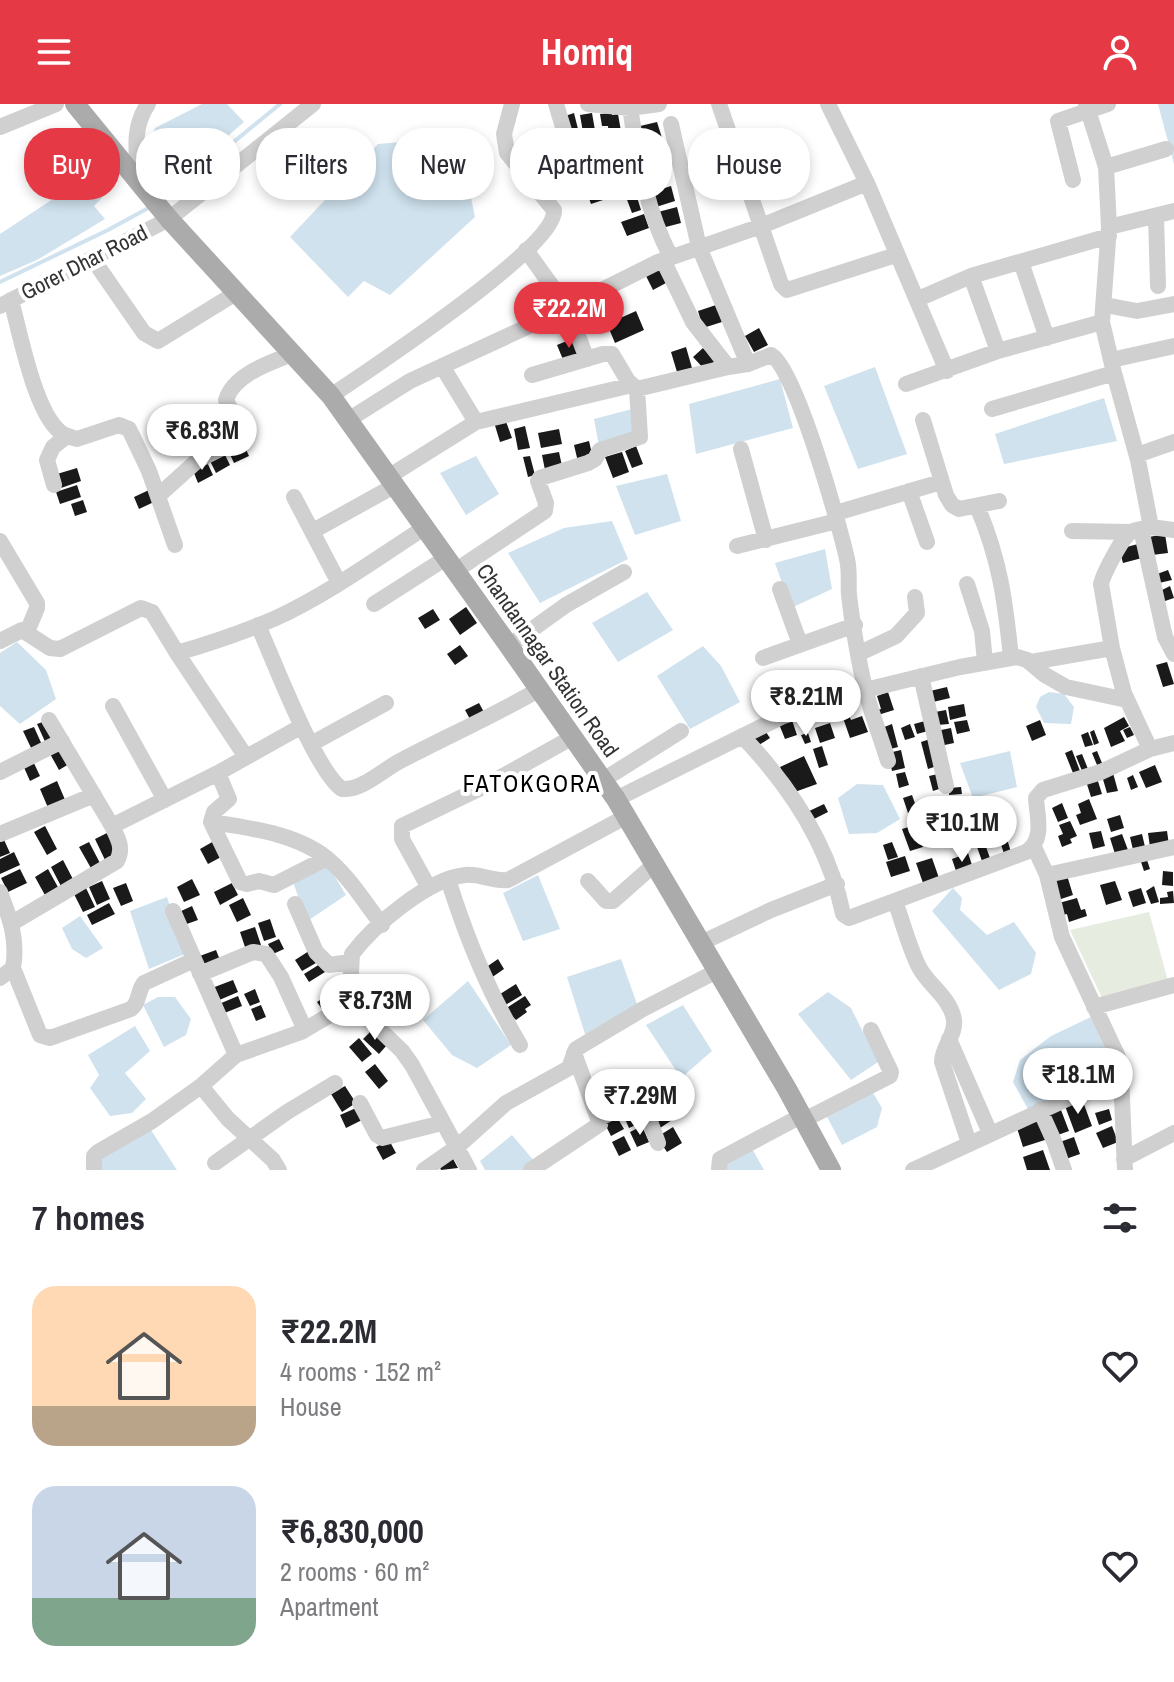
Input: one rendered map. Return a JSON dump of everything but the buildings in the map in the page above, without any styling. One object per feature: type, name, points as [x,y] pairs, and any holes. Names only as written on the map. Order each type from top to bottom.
[{"type":"main road","name":"Chandannagar Station Road","points":[[75,104],[156,203],[331,396],[540,689],[656,863],[831,1170]]},
{"type":"street","points":[[0,127],[56,104]]},
{"type":"street","points":[[148,104],[141,114],[135,137],[156,203]]},
{"type":"street","name":"Gorer Dhar Road","points":[[5,303],[92,258],[156,203],[313,104]]},
{"type":"street","points":[[331,396],[450,314],[526,250],[552,223],[554,210],[507,153],[504,134],[512,104]]},
{"type":"street","points":[[556,104],[563,128]]},
{"type":"street","points":[[588,104],[630,108],[659,104]]},
{"type":"street","points":[[719,104],[781,284],[787,290],[896,255]]},
{"type":"street","points":[[828,104],[867,183],[947,371]]},
{"type":"street","points":[[1073,180],[1058,121],[1087,107],[1108,104]]},
{"type":"street","points":[[1087,107],[1106,167],[1109,231],[1104,313],[1112,367],[1137,455],[1141,529],[1165,637],[1174,654]]},
{"type":"street","points":[[630,108],[643,179],[667,259],[693,322],[728,367]]},
{"type":"street","points":[[671,124],[699,247],[748,364]]},
{"type":"street","points":[[1106,167],[1166,149]]},
{"type":"street","points":[[348,420],[410,381],[667,259],[761,226],[867,183]]},
{"type":"street","points":[[918,299],[971,276],[1174,211]]},
{"type":"street","points":[[1156,216],[1158,286]]},
{"type":"street","points":[[526,250],[567,307],[587,359]]},
{"type":"street","points":[[92,258],[144,333],[158,341],[236,293]]},
{"type":"street","points":[[1021,262],[1047,338]]},
{"type":"street","points":[[971,276],[998,351]]},
{"type":"street","points":[[5,303],[49,419],[59,431],[77,439],[124,426],[131,433],[175,545]]},
{"type":"street","points":[[906,384],[998,351],[1047,338],[1104,313],[1174,304]]},
{"type":"street","points":[[992,409],[1174,346]]},
{"type":"street","points":[[158,496],[198,460],[242,438],[244,435],[226,400],[228,394],[251,373],[292,354]]},
{"type":"street","points":[[374,604],[545,511],[546,503],[538,481],[540,478],[588,463],[595,459],[600,450],[640,437],[635,387],[612,354],[532,375]]},
{"type":"street","points":[[313,531],[476,422],[748,364],[771,355],[779,360],[812,441],[836,517],[847,560],[849,594],[865,690],[888,761]]},
{"type":"street","points":[[442,366],[476,422]]},
{"type":"street","points":[[923,420],[941,482],[952,505],[959,509],[999,501]]},
{"type":"street","points":[[54,485],[47,460],[53,447],[67,436]]},
{"type":"street","points":[[1137,455],[1174,442]]},
{"type":"street","points":[[741,449],[766,540]]},
{"type":"street","points":[[737,546],[766,540],[941,482]]},
{"type":"street","points":[[909,491],[927,542]]},
{"type":"street","points":[[294,497],[339,583]]},
{"type":"street","points":[[977,506],[993,545],[1004,591],[1011,657]]},
{"type":"street","points":[[177,653],[277,617],[339,583],[424,528]]},
{"type":"street","points":[[1141,529],[1125,536],[1113,562],[1103,574],[1101,584],[1112,648],[1127,700],[1150,749]]},
{"type":"street","points":[[1072,531],[1174,530]]},
{"type":"street","points":[[0,541],[37,603],[27,632]]},
{"type":"street","points":[[509,646],[566,605],[624,572]]},
{"type":"street","points":[[967,584],[982,631],[985,662]]},
{"type":"street","points":[[780,589],[800,644]]},
{"type":"street","points":[[860,653],[903,631],[917,613],[915,597]]},
{"type":"street","points":[[0,641],[22,630],[50,648],[60,649],[141,608],[147,609],[152,612],[246,757]]},
{"type":"street","points":[[258,625],[311,744],[334,784],[347,789],[540,689]]},
{"type":"street","points":[[763,658],[855,625]]},
{"type":"street","points":[[1031,662],[1112,648]]},
{"type":"street","points":[[94,1170],[94,1156],[98,1152],[152,1121],[201,1086],[236,1055],[305,1030],[340,1009],[348,999],[350,962],[359,945],[429,888],[469,874],[508,880],[742,736],[781,717],[865,690],[1011,657],[1031,662],[1045,675],[1066,687],[1127,700]]},
{"type":"street","points":[[921,676],[946,786]]},
{"type":"street","points":[[311,744],[386,703]]},
{"type":"street","points":[[113,706],[165,800]]},
{"type":"street","points":[[12,923],[117,861],[121,853],[112,826],[49,720]]},
{"type":"street","points":[[112,826],[218,773],[302,726]]},
{"type":"street","points":[[603,780],[681,731]]},
{"type":"street","points":[[742,736],[793,797],[817,838],[837,884],[843,914],[849,918],[1034,847]]},
{"type":"street","points":[[429,888],[402,839],[402,826],[487,785],[573,737]]},
{"type":"street","points":[[0,772],[62,741]]},
{"type":"street","points":[[1174,743],[1150,749],[1101,772],[1038,794],[1039,831],[1034,847],[1047,875],[1062,937],[1118,1057],[1125,1164],[1174,1133]]},
{"type":"street","points":[[218,773],[229,799],[214,812],[211,822],[243,883],[259,881],[274,885],[327,858]]},
{"type":"street","points":[[0,834],[94,795]]},
{"type":"street","points":[[211,822],[277,833],[327,858],[382,925]]},
{"type":"street","points":[[1047,875],[1174,847]]},
{"type":"street","points":[[588,881],[606,901],[613,901],[656,863]]},
{"type":"street","points":[[448,879],[463,927],[494,1002],[520,1045]]},
{"type":"street","points":[[701,943],[771,910],[837,884]]},
{"type":"street","points":[[0,892],[12,923],[16,951],[7,973],[40,1035],[50,1038],[131,1009],[138,1002],[144,983],[261,951],[270,958],[305,1030]]},
{"type":"street","points":[[895,901],[919,966],[953,1015],[955,1024],[942,1054],[942,1062],[969,1143]]},
{"type":"street","points":[[295,904],[320,958],[329,965],[350,962]]},
{"type":"street","points":[[173,911],[236,1055]]},
{"type":"street","points":[[424,1170],[457,1147],[506,1103],[569,1068],[574,1052],[643,1009],[717,971]]},
{"type":"street","points":[[1094,1007],[1174,985]]},
{"type":"street","points":[[348,999],[402,1051],[425,1085],[469,1170]]},
{"type":"street","points":[[719,1170],[720,1159],[890,1076],[891,1072],[871,1030]]},
{"type":"street","points":[[949,1039],[990,1133]]},
{"type":"street","points":[[531,1170],[597,1127],[600,1118],[574,1052]]},
{"type":"street","points":[[913,1170],[1121,1074]]},
{"type":"street","points":[[215,1163],[248,1138],[335,1083]]},
{"type":"street","points":[[201,1086],[228,1119],[273,1160],[279,1170]]},
{"type":"street","points":[[600,1118],[639,1102],[647,1113],[658,1143]]},
{"type":"street","points":[[360,1103],[377,1135],[382,1138],[442,1123]]},
{"type":"street","points":[[1040,1110],[1064,1170]]},
{"type":"shaded area","points":[[1149,912],[1168,981],[1103,1000],[1070,930]]},
{"type":"water","points":[[202,104],[227,104],[244,122],[237,128],[155,128]]},
{"type":"water","points":[[1158,104],[1174,104],[1174,164]]},
{"type":"water","points":[[392,143],[392,200],[471,200],[475,217],[390,295],[364,281],[348,297],[290,237],[325,200],[376,200],[378,144]]},
{"type":"water","points":[[51,200],[100,200],[94,206],[105,219],[37,260],[0,276],[0,234]]},
{"type":"water","points":[[875,367],[907,454],[858,469],[824,386]]},
{"type":"water","points":[[780,379],[793,428],[696,454],[689,404]]},
{"type":"water","points":[[1104,398],[1117,441],[1004,464],[995,434]]},
{"type":"water","points":[[632,409],[636,437],[599,446],[594,419]]},
{"type":"water","points":[[476,456],[499,494],[466,515],[440,473]]},
{"type":"water","points":[[667,474],[681,521],[635,535],[616,486]]},
{"type":"water","points":[[612,521],[628,559],[540,603],[508,553],[564,528]]},
{"type":"water","points":[[825,549],[832,589],[791,608],[775,563]]},
{"type":"water","points":[[647,592],[673,630],[618,662],[592,623]]},
{"type":"water","points":[[17,642],[46,670],[56,699],[20,724],[0,706],[0,653]]},
{"type":"water","points":[[703,646],[721,666],[740,702],[690,729],[657,676]]},
{"type":"water","points":[[1049,692],[1064,694],[1074,707],[1071,724],[1044,723],[1036,707],[1040,697]]},
{"type":"water","points":[[1010,751],[1017,787],[973,798],[960,763]]},
{"type":"water","points":[[857,784],[883,785],[900,819],[877,833],[849,834],[838,798]]},
{"type":"water","points":[[326,862],[346,895],[303,924],[291,903],[298,896],[292,879]]},
{"type":"water","points":[[538,875],[560,929],[523,941],[503,893]]},
{"type":"water","points":[[953,888],[962,898],[960,910],[987,935],[1014,922],[1036,953],[1031,974],[999,990],[932,911]]},
{"type":"water","points":[[167,897],[185,954],[149,969],[130,911]]},
{"type":"water","points":[[80,916],[103,948],[86,958],[72,949],[62,928]]},
{"type":"water","points":[[621,959],[637,1004],[586,1037],[567,977]]},
{"type":"water","points":[[468,981],[511,1045],[477,1068],[452,1055],[423,1020]]},
{"type":"water","points":[[828,992],[851,1008],[878,1062],[851,1080],[798,1014]]},
{"type":"water","points":[[158,997],[175,997],[191,1019],[186,1035],[164,1047],[143,1005]]},
{"type":"water","points":[[683,1005],[712,1051],[681,1078],[646,1025]]},
{"type":"water","points":[[1091,1017],[1108,1055],[1102,1075],[1028,1109],[1013,1082],[1020,1060],[1051,1036]]},
{"type":"water","points":[[135,1026],[150,1051],[125,1073],[146,1099],[132,1113],[110,1116],[90,1088],[99,1075],[88,1055]]},
{"type":"water","points":[[872,1091],[882,1108],[877,1127],[842,1145],[826,1115]]},
{"type":"water","points":[[149,1127],[177,1170],[99,1170],[95,1161]]},
{"type":"water","points":[[512,1135],[535,1162],[526,1170],[485,1170],[480,1161]]},
{"type":"water","points":[[750,1145],[764,1170],[713,1170],[711,1165]]},
{"type":"waterway","points":[[240,137],[280,104]]},
{"type":"waterway","points":[[0,282],[152,206]]},
{"type":"district","name":"FATOKGORA","points":[[532,783]]}]
